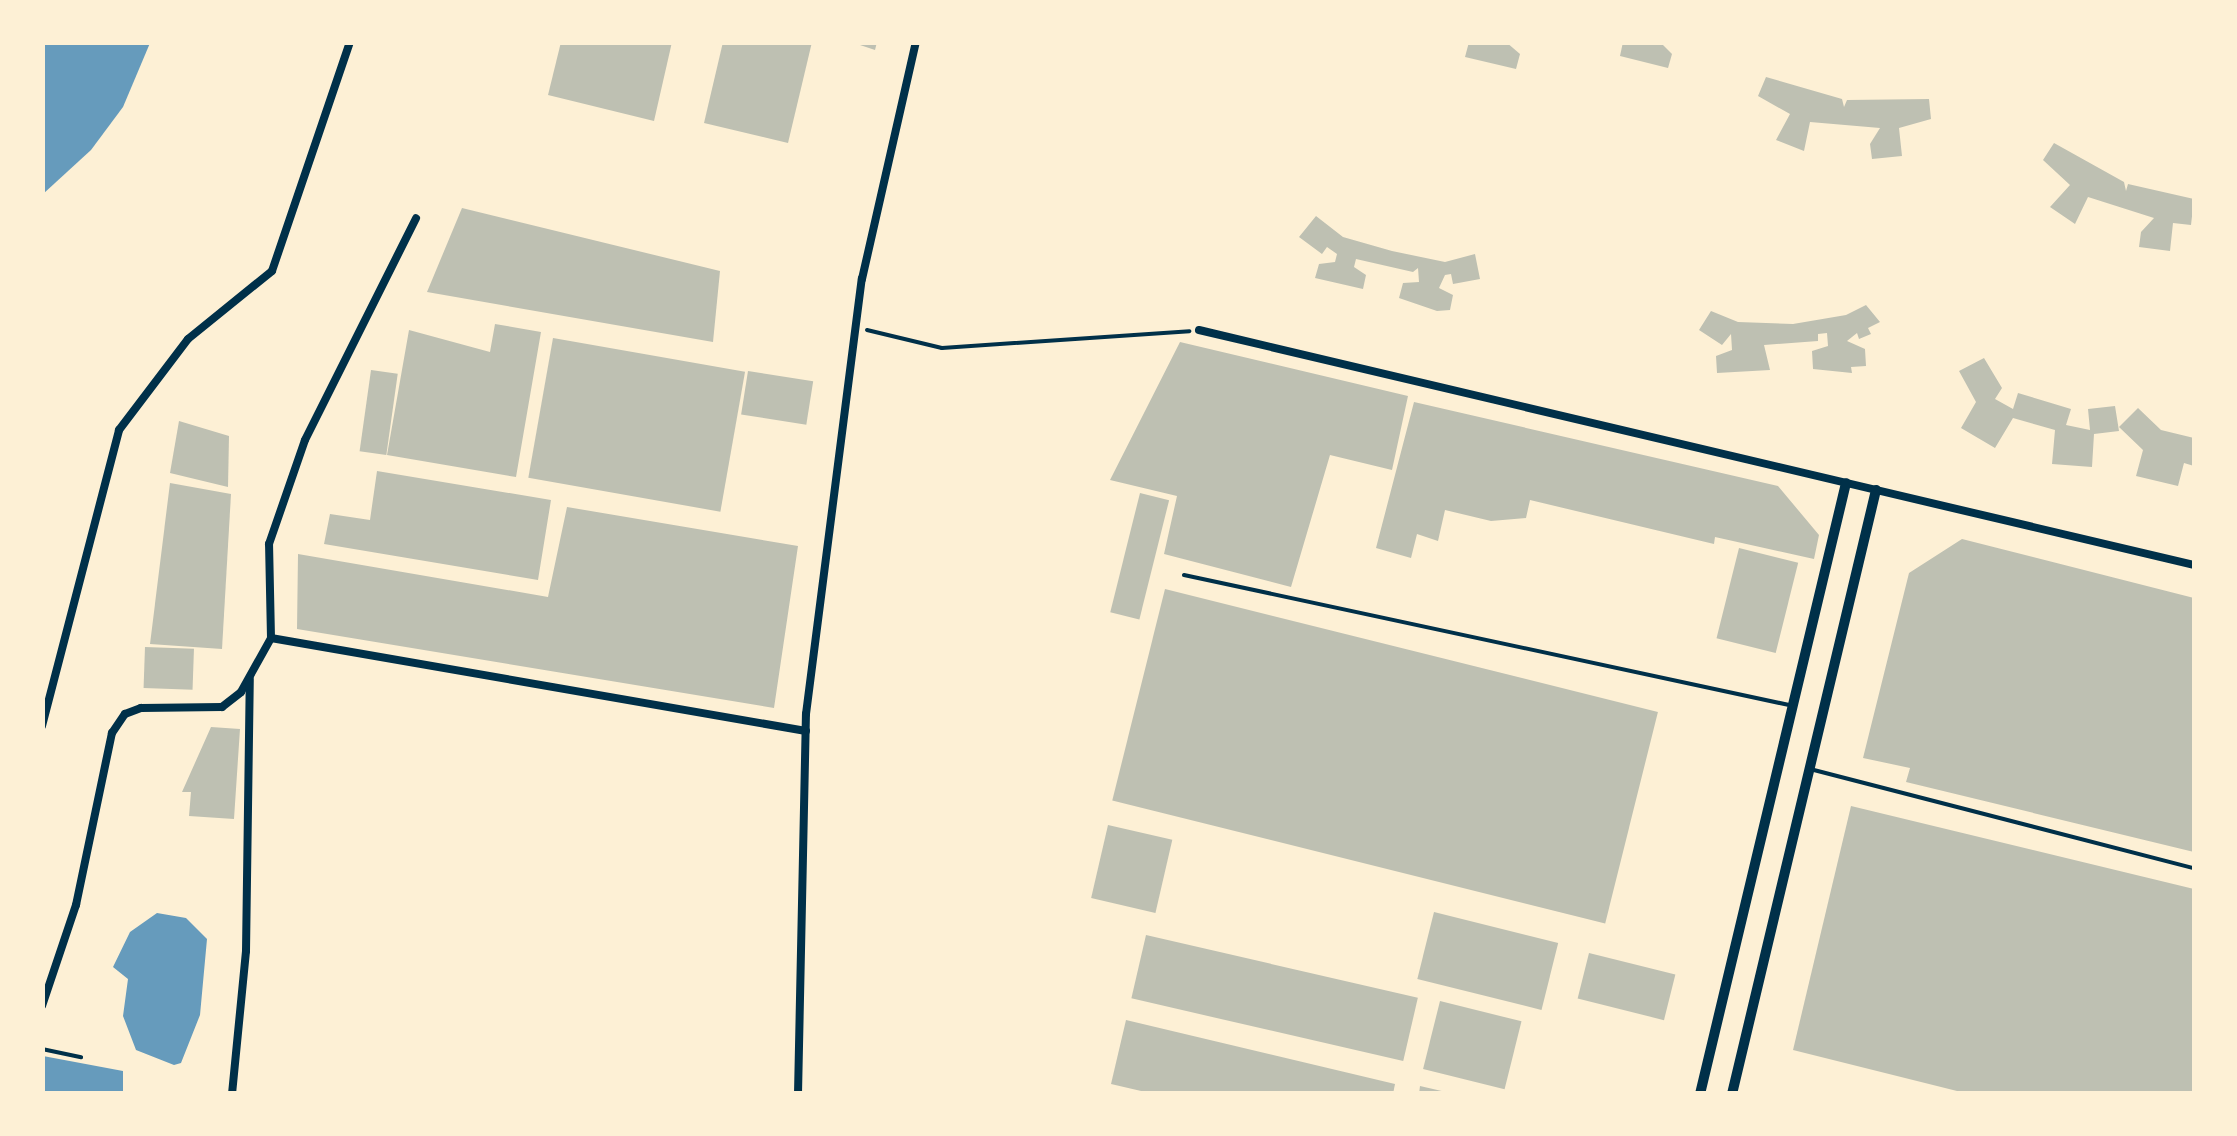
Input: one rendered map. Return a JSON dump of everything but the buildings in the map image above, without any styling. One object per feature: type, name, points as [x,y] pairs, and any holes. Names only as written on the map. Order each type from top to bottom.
[{"type":"street","points":[[42,726],[118,430],[188,339],[272,271],[350,42]]},
{"type":"street","points":[[798,1094],[806,731],[856,324],[916,42]]},
{"type":"street","points":[[42,1006],[76,905],[112,733],[125,714],[140,708],[222,706],[250,674],[271,638],[269,544],[293,474],[416,218]]},
{"type":"street","points":[[1198,330],[2194,564]]},
{"type":"street","points":[[1700,1094],[1846,483]]},
{"type":"street","points":[[1732,1094],[1876,490]]},
{"type":"street","points":[[271,638],[806,731]]},
{"type":"street","points":[[232,1094],[246,951],[250,674]]},
{"type":"lane","points":[[1184,575],[1793,706]]},
{"type":"lane","points":[[1810,769],[2194,868]]},
{"type":"lane","points":[[42,1050],[81,1057]]},
{"type":"path","points":[[856,324],[882,338],[942,348],[1198,330]]},
{"type":"water","points":[[43,42],[150,43],[123,107],[91,150],[43,194]]},
{"type":"water","points":[[157,913],[186,918],[207,939],[200,1015],[181,1063],[174,1065],[136,1050],[123,1016],[128,979],[113,967],[130,932]]},
{"type":"water","points":[[43,1056],[123,1071],[123,1093],[43,1093]]}]
